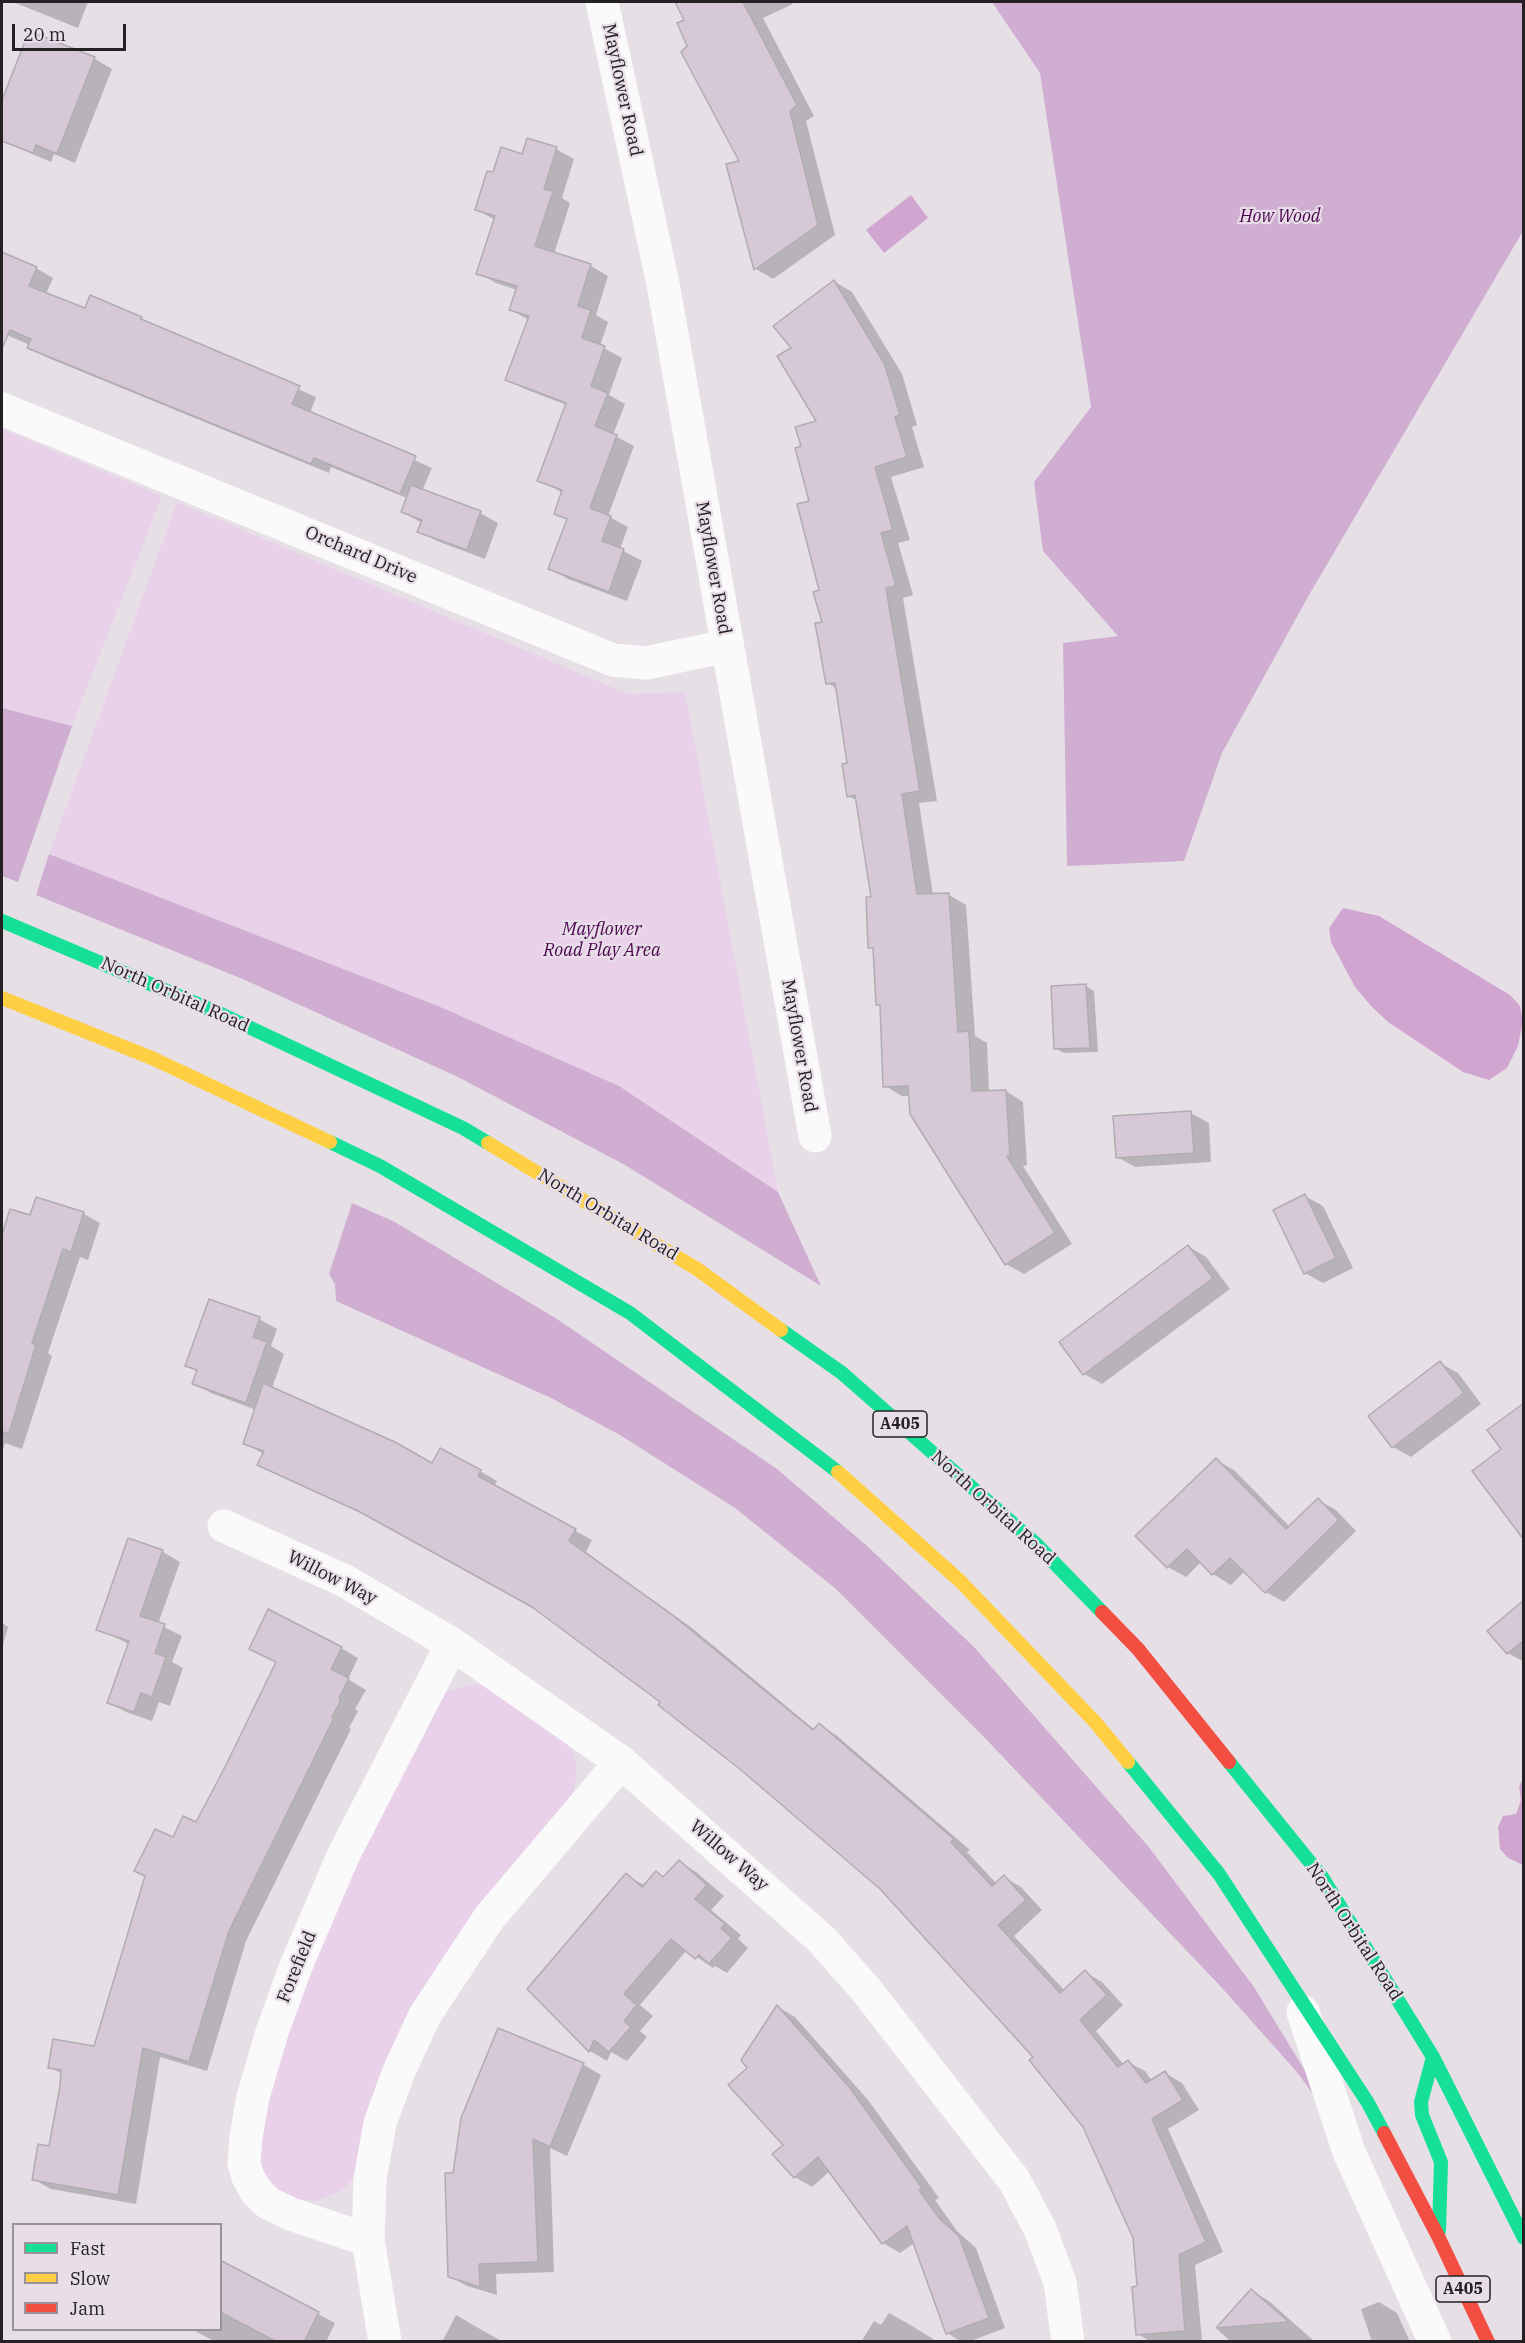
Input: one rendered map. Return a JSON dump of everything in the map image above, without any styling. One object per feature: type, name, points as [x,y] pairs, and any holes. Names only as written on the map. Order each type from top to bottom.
[{"type":"highway","name":"North Orbital Road","points":[[2,921],[221,1014],[463,1128],[697,1269],[842,1373],[1035,1543],[1138,1649],[1322,1877],[1433,2057],[1524,2238]]},
{"type":"highway","name":"A405","points":[[2,998],[154,1059],[380,1166],[630,1313],[725,1383],[846,1478],[960,1581],[1095,1722],[1219,1874],[1368,2103],[1438,2236],[1488,2342]]},
{"type":"highway","points":[[1433,2057],[1420,2102],[1422,2115],[1441,2162],[1438,2236]]},
{"type":"street","name":"Mayflower Road","points":[[602,2],[663,284],[815,1136]]},
{"type":"street","name":"Orchard Drive","points":[[2,409],[613,660],[646,663],[727,646]]},
{"type":"street","name":"Willow Way","points":[[224,1526],[345,1581],[452,1644],[621,1762],[822,1940],[867,1991],[1014,2180],[1040,2229],[1060,2282],[1068,2342]]},
{"type":"street","name":"Forefield","points":[[369,2240],[291,2214],[268,2203],[255,2191],[248,2177],[244,2163],[246,2137],[253,2097],[272,2032],[296,1966],[343,1856],[452,1644]]},
{"type":"street","points":[[385,2342],[369,2240],[370,2179],[380,2122],[399,2071],[425,2015],[489,1918],[621,1762]]},
{"type":"street","points":[[1294,1988],[1349,2152],[1435,2342]]},
{"type":"green space","name":"How Wood","points":[[992,2],[1523,2],[1523,231],[1309,595],[1222,753],[1184,861],[1067,866],[1063,643],[1118,636],[1043,551],[1034,482],[1091,407],[1040,73]]},
{"type":"green space","points":[[2,429],[162,496],[72,726],[2,708]]},
{"type":"green space","name":"Mayflower Road Play Area","points":[[177,502],[628,694],[685,692],[778,1192],[619,1086],[438,1006],[49,854]]},
{"type":"green space","points":[[2,708],[72,726],[18,882],[2,876]]},
{"type":"green space","points":[[49,854],[438,1006],[619,1086],[778,1192],[821,1286],[625,1165],[458,1077],[245,980],[36,895]]},
{"type":"green space","points":[[352,1203],[393,1221],[557,1319],[777,1469],[866,1545],[974,1647],[1148,1846],[1254,1987],[1324,2102],[1332,2120],[1296,2071],[1222,1988],[984,1737],[836,1589],[735,1508],[620,1435],[551,1398],[336,1301],[335,1284],[329,1274]]},
{"type":"green space","points":[[469,1685],[483,1685],[567,1743],[575,1756],[577,1769],[574,1793],[477,1910],[353,2179],[342,2190],[317,2201],[292,2199],[272,2187],[260,2164],[265,2106],[297,2006],[354,1861],[439,1700],[448,1691]]},
{"type":"shaded area","points":[[911,195],[928,218],[884,253],[866,230]]},
{"type":"shaded area","points":[[1343,908],[1379,916],[1510,995],[1520,1006],[1523,1021],[1518,1046],[1507,1068],[1489,1080],[1463,1072],[1388,1022],[1371,1006],[1355,987],[1331,942],[1329,928]]},
{"type":"shaded area","points":[[1523,1779],[1524,1865],[1508,1858],[1500,1849],[1498,1827],[1503,1816],[1516,1814],[1521,1800],[1519,1786]]},
{"type":"building","points":[[675,2],[743,2],[797,105],[790,111],[818,225],[754,270],[726,164],[739,161],[681,52],[687,46],[677,23],[684,20]]},
{"type":"building","points":[[29,31],[95,57],[57,154],[36,145],[33,153],[2,141],[2,100]]},
{"type":"building","points":[[527,138],[557,147],[544,189],[553,191],[535,246],[591,264],[578,306],[591,310],[582,338],[605,346],[591,386],[608,393],[595,426],[617,435],[590,508],[611,516],[602,541],[624,549],[609,592],[548,569],[567,519],[554,514],[562,490],[537,481],[566,403],[505,380],[529,316],[509,310],[517,286],[476,274],[495,216],[475,210],[487,171],[493,172],[501,147],[522,154]]},
{"type":"building","points":[[2,252],[37,267],[29,286],[85,308],[90,295],[300,386],[292,404],[416,456],[400,494],[314,458],[311,464],[27,348],[31,339],[10,330],[2,349]]},
{"type":"building","points":[[834,280],[884,363],[900,415],[895,417],[907,457],[875,467],[893,530],[881,533],[896,586],[886,588],[920,791],[902,794],[917,894],[949,893],[958,1032],[969,1031],[972,1091],[1006,1090],[1010,1156],[1007,1156],[1055,1233],[1005,1265],[910,1114],[908,1086],[883,1087],[880,1005],[876,1005],[873,948],[868,948],[866,897],[871,897],[855,795],[847,797],[842,764],[847,763],[835,683],[826,684],[815,623],[822,622],[813,592],[819,590],[797,504],[809,501],[795,448],[801,446],[795,427],[816,421],[777,356],[791,348],[773,326]]},
{"type":"building","points":[[411,485],[481,511],[467,550],[417,532],[422,520],[401,512]]},
{"type":"building","points":[[1086,984],[1090,1048],[1054,1049],[1051,986]]},
{"type":"building","points":[[1191,1111],[1194,1153],[1116,1158],[1113,1116]]},
{"type":"building","points":[[1305,1194],[1336,1258],[1304,1274],[1273,1210]]},
{"type":"building","points":[[36,1197],[84,1212],[71,1252],[63,1249],[32,1343],[36,1345],[9,1433],[2,1432],[2,1235],[10,1209],[30,1215]]},
{"type":"building","points":[[1188,1245],[1213,1278],[1083,1375],[1059,1342]]},
{"type":"building","points":[[209,1299],[260,1317],[253,1337],[267,1342],[246,1403],[192,1384],[197,1370],[185,1366]]},
{"type":"building","points":[[1440,1361],[1464,1393],[1392,1448],[1368,1416]]},
{"type":"building","points":[[263,1383],[395,1442],[432,1463],[440,1448],[481,1470],[478,1476],[576,1529],[569,1541],[675,1617],[813,1730],[819,1723],[954,1839],[951,1842],[992,1886],[1004,1875],[1026,1900],[998,1925],[1060,1993],[1085,1970],[1107,1995],[1080,2020],[1118,2067],[1128,2060],[1146,2083],[1165,2071],[1183,2100],[1152,2119],[1206,2242],[1179,2255],[1185,2331],[1136,2335],[1132,2287],[1137,2286],[1133,2238],[1083,2127],[1029,2060],[1033,2057],[880,1889],[741,1770],[658,1705],[660,1702],[532,1607],[360,1512],[257,1465],[264,1451],[243,1444]]},
{"type":"building","points":[[1524,1403],[1524,1540],[1472,1471],[1501,1449],[1487,1430]]},
{"type":"building","points":[[1216,1458],[1286,1529],[1318,1498],[1339,1520],[1265,1593],[1230,1558],[1212,1575],[1187,1549],[1167,1568],[1135,1536]]},
{"type":"building","points":[[128,1538],[163,1550],[140,1616],[165,1624],[155,1653],[166,1657],[152,1697],[141,1693],[134,1712],[107,1703],[129,1641],[96,1630]]},
{"type":"building","points":[[1524,1600],[1524,1640],[1507,1654],[1487,1631]]},
{"type":"building","points":[[268,1609],[342,1647],[331,1669],[349,1678],[339,1698],[341,1700],[332,1717],[334,1718],[229,1931],[189,2062],[143,2048],[118,2195],[32,2180],[38,2144],[49,2146],[60,2086],[61,2070],[48,2068],[53,2039],[94,2046],[145,1876],[134,1871],[155,1829],[173,1837],[183,1816],[196,1822],[225,1767],[276,1662],[249,1649]]},
{"type":"building","points":[[679,1860],[707,1885],[695,1899],[725,1924],[721,1928],[732,1938],[709,1964],[699,1955],[695,1959],[671,1939],[624,1994],[637,2005],[624,2021],[631,2027],[609,2052],[594,2040],[589,2052],[527,1989],[626,1873],[642,1887],[656,1871],[663,1877]]},
{"type":"building","points":[[777,2005],[850,2088],[922,2188],[919,2190],[940,2219],[959,2236],[989,2318],[946,2334],[907,2226],[882,2244],[818,2157],[794,2178],[772,2154],[783,2145],[728,2085],[747,2068],[741,2060]]},
{"type":"building","points":[[498,2028],[584,2063],[550,2147],[533,2139],[538,2262],[479,2264],[480,2287],[448,2277],[445,2173],[453,2173],[461,2118]]},
{"type":"building","points":[[222,2261],[319,2312],[304,2342],[277,2342],[222,2313]]},
{"type":"building","points":[[1251,2289],[1289,2322],[1216,2328]]},
{"type":"traffic: fast","points":[[2,921],[221,1014],[463,1128],[488,1143]]},
{"type":"traffic: fast","points":[[330,1142],[380,1166],[630,1313],[838,1472]]},
{"type":"traffic: fast","points":[[781,1330],[842,1373],[1035,1543],[1102,1612]]},
{"type":"traffic: fast","points":[[1128,1762],[1219,1874],[1368,2103],[1384,2133]]},
{"type":"traffic: fast","points":[[1229,1762],[1322,1877],[1433,2057],[1524,2238]]},
{"type":"traffic: fast","points":[[1433,2057],[1421,2102],[1422,2115],[1441,2162],[1439,2231]]},
{"type":"traffic: slow","points":[[2,998],[154,1059],[330,1142]]},
{"type":"traffic: slow","points":[[488,1143],[697,1269],[781,1330]]},
{"type":"traffic: slow","points":[[838,1472],[960,1581],[1095,1722],[1128,1762]]},
{"type":"traffic: jam","points":[[1102,1612],[1138,1649],[1229,1762]]},
{"type":"traffic: jam","points":[[1384,2133],[1438,2236],[1488,2342]]}]
